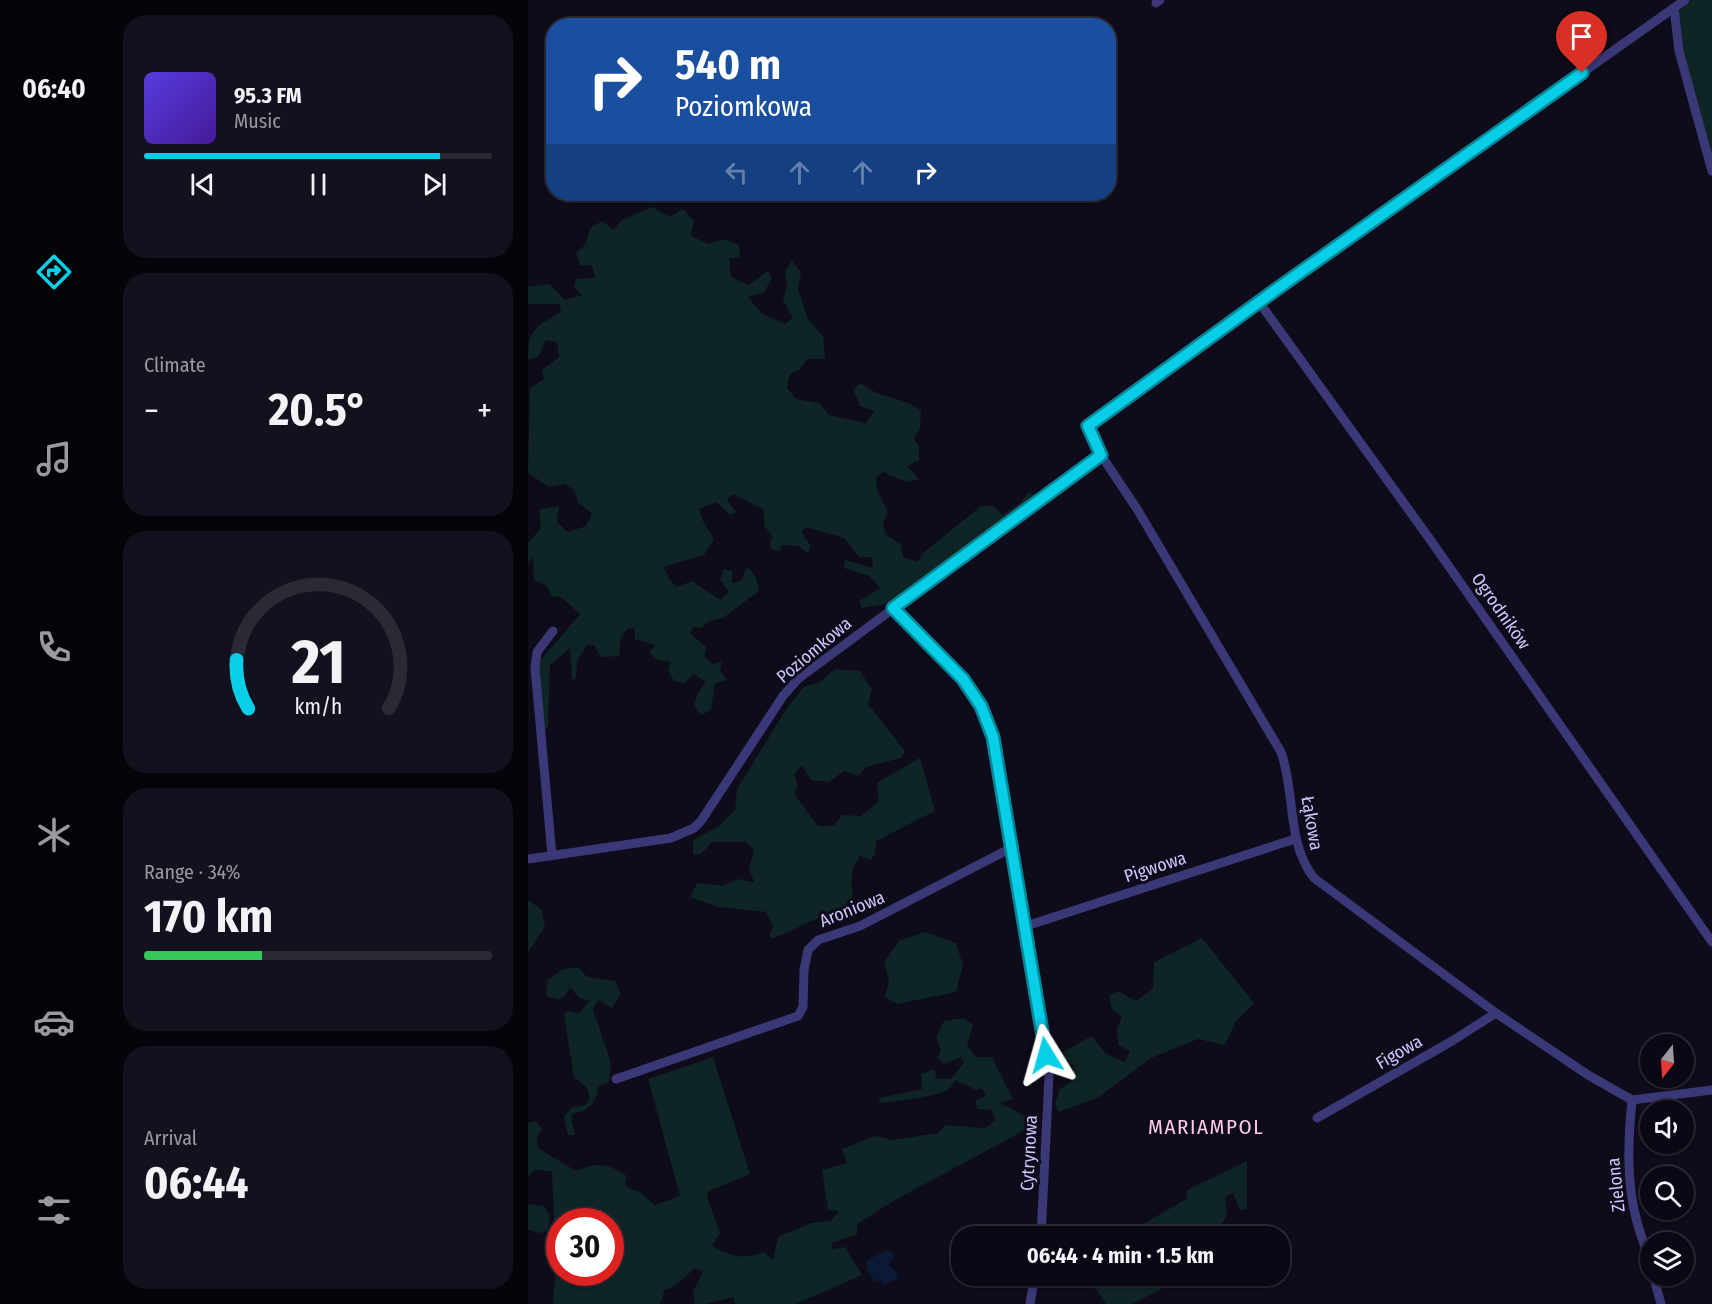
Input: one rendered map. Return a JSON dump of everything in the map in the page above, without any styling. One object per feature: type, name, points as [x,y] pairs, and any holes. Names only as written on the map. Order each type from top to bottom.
[{"type":"street","points":[[1259,302],[1685,0]]},
{"type":"street","points":[[1674,8],[1679,51],[1712,171]]},
{"type":"street","name":"Łąkowa","points":[[1259,302],[1088,426],[1101,455],[1241,681],[1281,752],[1287,768],[1295,839],[1304,865],[1314,878],[1496,1013],[1587,1075],[1632,1100]]},
{"type":"street","name":"Ogrodników","points":[[1259,302],[1436,548],[1712,942]]},
{"type":"street","name":"Poziomkowa","points":[[528,859],[671,838],[694,828],[701,821],[783,696],[798,680],[1101,455]]},
{"type":"street","name":"Cytrynowa","points":[[893,608],[963,679],[981,706],[993,737],[1013,847],[1049,1076],[1042,1226]]},
{"type":"street","points":[[552,855],[535,668],[537,652],[553,631]]},
{"type":"street","name":"Pigwowa","points":[[1026,926],[1295,839]]},
{"type":"street","name":"Aroniowa","points":[[616,1078],[798,1016],[803,1007],[804,970],[808,950],[818,940],[860,926],[1013,847]]},
{"type":"street","name":"Figowa","points":[[1317,1118],[1452,1041],[1496,1013]]},
{"type":"street","points":[[1632,1100],[1712,1090]]},
{"type":"street","name":"Zielona","points":[[1632,1100],[1628,1154],[1632,1194],[1640,1232]]},
{"type":"street","points":[[1030,1304],[1033,1286]]},
{"type":"street","points":[[1656,1286],[1661,1304]]},
{"type":"green space","points":[[1691,0],[1712,0],[1712,162],[1679,43],[1678,12]]},
{"type":"green space","points":[[652,207],[670,217],[683,209],[694,221],[691,236],[709,244],[724,239],[739,245],[740,258],[729,258],[731,277],[748,285],[768,271],[772,279],[764,292],[748,297],[761,313],[785,324],[793,318],[783,300],[787,286],[785,271],[792,261],[801,272],[798,289],[808,319],[823,336],[825,359],[807,359],[799,370],[790,374],[787,388],[796,399],[819,403],[829,415],[866,423],[874,411],[860,406],[853,389],[861,383],[876,392],[907,403],[921,411],[920,427],[914,439],[919,446],[919,460],[907,466],[919,479],[906,482],[883,472],[876,477],[877,490],[888,512],[883,522],[885,534],[901,544],[903,557],[918,562],[922,554],[981,506],[994,506],[1002,515],[1020,503],[1029,492],[1038,497],[902,594],[886,604],[862,608],[859,601],[880,588],[869,576],[844,568],[845,560],[873,568],[872,557],[859,557],[844,538],[806,527],[801,532],[811,546],[808,553],[798,546],[782,545],[780,551],[772,550],[770,545],[772,536],[765,527],[763,509],[733,494],[727,500],[736,512],[730,515],[716,502],[699,509],[714,539],[704,555],[663,567],[671,581],[677,587],[692,581],[720,600],[729,592],[720,579],[724,569],[732,571],[732,583],[742,580],[747,566],[756,577],[759,591],[723,618],[709,621],[701,628],[693,627],[690,633],[707,648],[704,656],[712,664],[722,662],[720,671],[727,680],[715,684],[711,710],[701,715],[694,705],[698,693],[706,682],[693,674],[685,683],[674,681],[668,670],[671,662],[658,660],[649,653],[655,645],[635,639],[635,629],[628,628],[621,637],[619,656],[601,657],[594,645],[587,645],[577,661],[576,678],[572,681],[570,648],[550,665],[548,728],[543,730],[539,662],[580,614],[561,597],[551,596],[547,586],[534,580],[533,556],[528,563],[528,543],[541,528],[539,509],[559,506],[557,522],[568,532],[586,526],[592,513],[578,503],[574,490],[565,484],[549,487],[528,473],[530,388],[544,379],[542,370],[559,357],[557,342],[546,340],[538,357],[528,360],[528,350],[535,330],[561,312],[559,304],[528,304],[528,287],[549,284],[565,300],[582,295],[574,287],[576,279],[595,278],[592,265],[580,266],[576,253],[586,244],[590,228],[602,221],[614,230],[620,221]]},
{"type":"green space","points":[[835,669],[860,671],[872,689],[868,704],[905,751],[901,758],[866,767],[859,776],[844,771],[829,782],[811,780],[802,765],[794,775],[798,786],[794,794],[818,826],[834,826],[842,815],[861,816],[879,801],[877,783],[920,758],[935,811],[876,841],[875,854],[871,860],[860,856],[852,874],[853,895],[843,907],[772,939],[769,935],[773,927],[766,912],[718,907],[690,897],[697,883],[723,886],[737,879],[754,882],[749,869],[754,850],[746,842],[712,842],[701,854],[693,855],[693,840],[719,826],[735,810],[737,789],[787,708],[804,687],[820,682]]},
{"type":"green space","points":[[528,900],[542,910],[545,927],[528,952]]},
{"type":"green space","points":[[925,932],[956,943],[963,965],[956,992],[897,1004],[885,997],[889,981],[884,962],[899,941]]},
{"type":"green space","points":[[1202,938],[1254,1003],[1236,1021],[1225,1045],[1198,1039],[1151,1058],[1099,1097],[1059,1112],[1055,1105],[1059,1090],[1074,1079],[1073,1064],[1056,1066],[1057,1055],[1092,1036],[1106,1054],[1125,1062],[1130,1051],[1118,1045],[1117,1029],[1122,1016],[1112,1009],[1109,996],[1118,991],[1136,1001],[1153,989],[1154,962]]},
{"type":"green space","points":[[578,967],[587,977],[615,981],[621,994],[612,1008],[598,1000],[593,1009],[611,1063],[609,1082],[598,1087],[596,1098],[590,1106],[571,1115],[575,1135],[568,1135],[564,1117],[572,1107],[585,1105],[590,1098],[587,1088],[574,1077],[564,1015],[568,1011],[580,1013],[589,1001],[579,998],[570,987],[565,996],[558,1000],[546,996],[548,980],[562,969]]},
{"type":"green space","points":[[963,1018],[973,1025],[967,1045],[976,1057],[992,1057],[1013,1099],[1000,1103],[1031,1119],[1025,1130],[897,1199],[857,1224],[857,1234],[832,1243],[832,1249],[845,1247],[862,1275],[796,1304],[735,1304],[733,1297],[706,1304],[695,1304],[693,1291],[703,1272],[695,1268],[675,1286],[664,1290],[662,1301],[659,1304],[553,1304],[554,1286],[624,1286],[624,1208],[554,1208],[552,1171],[534,1170],[528,1177],[528,1123],[536,1121],[542,1129],[537,1137],[538,1148],[576,1171],[597,1165],[614,1168],[627,1176],[625,1186],[641,1193],[655,1205],[680,1196],[648,1079],[713,1057],[750,1174],[709,1191],[707,1197],[720,1233],[712,1246],[725,1253],[743,1257],[764,1252],[773,1260],[778,1237],[811,1223],[831,1221],[839,1211],[828,1210],[822,1170],[847,1163],[842,1149],[875,1136],[893,1140],[938,1133],[945,1125],[985,1128],[996,1120],[991,1110],[978,1109],[975,1101],[986,1096],[982,1088],[976,1090],[955,1080],[945,1091],[907,1100],[881,1103],[878,1098],[922,1089],[921,1074],[935,1069],[936,1079],[950,1079],[964,1063],[961,1057],[944,1064],[937,1058],[941,1051],[936,1037],[944,1021]]},
{"type":"green space","points":[[1247,1161],[1247,1209],[1240,1210],[1233,1193],[1225,1197],[1227,1216],[1220,1226],[1140,1226],[1186,1199],[1187,1190]]},
{"type":"green space","points":[[528,1204],[544,1206],[546,1230],[538,1233],[528,1229]]},
{"type":"green space","points":[[1094,1286],[1167,1286],[1132,1304],[1106,1304]]},
{"type":"water","points":[[887,1250],[892,1252],[894,1257],[889,1263],[891,1268],[897,1272],[898,1278],[883,1285],[881,1280],[876,1282],[868,1273],[866,1261]]},
{"type":"district","name":"MARIAMPOL","points":[[1206,1127]]},
{"type":"route","points":[[1046,1055],[1020,886],[993,737],[981,706],[963,679],[893,608],[1101,455],[1088,426],[1582,73]]}]
